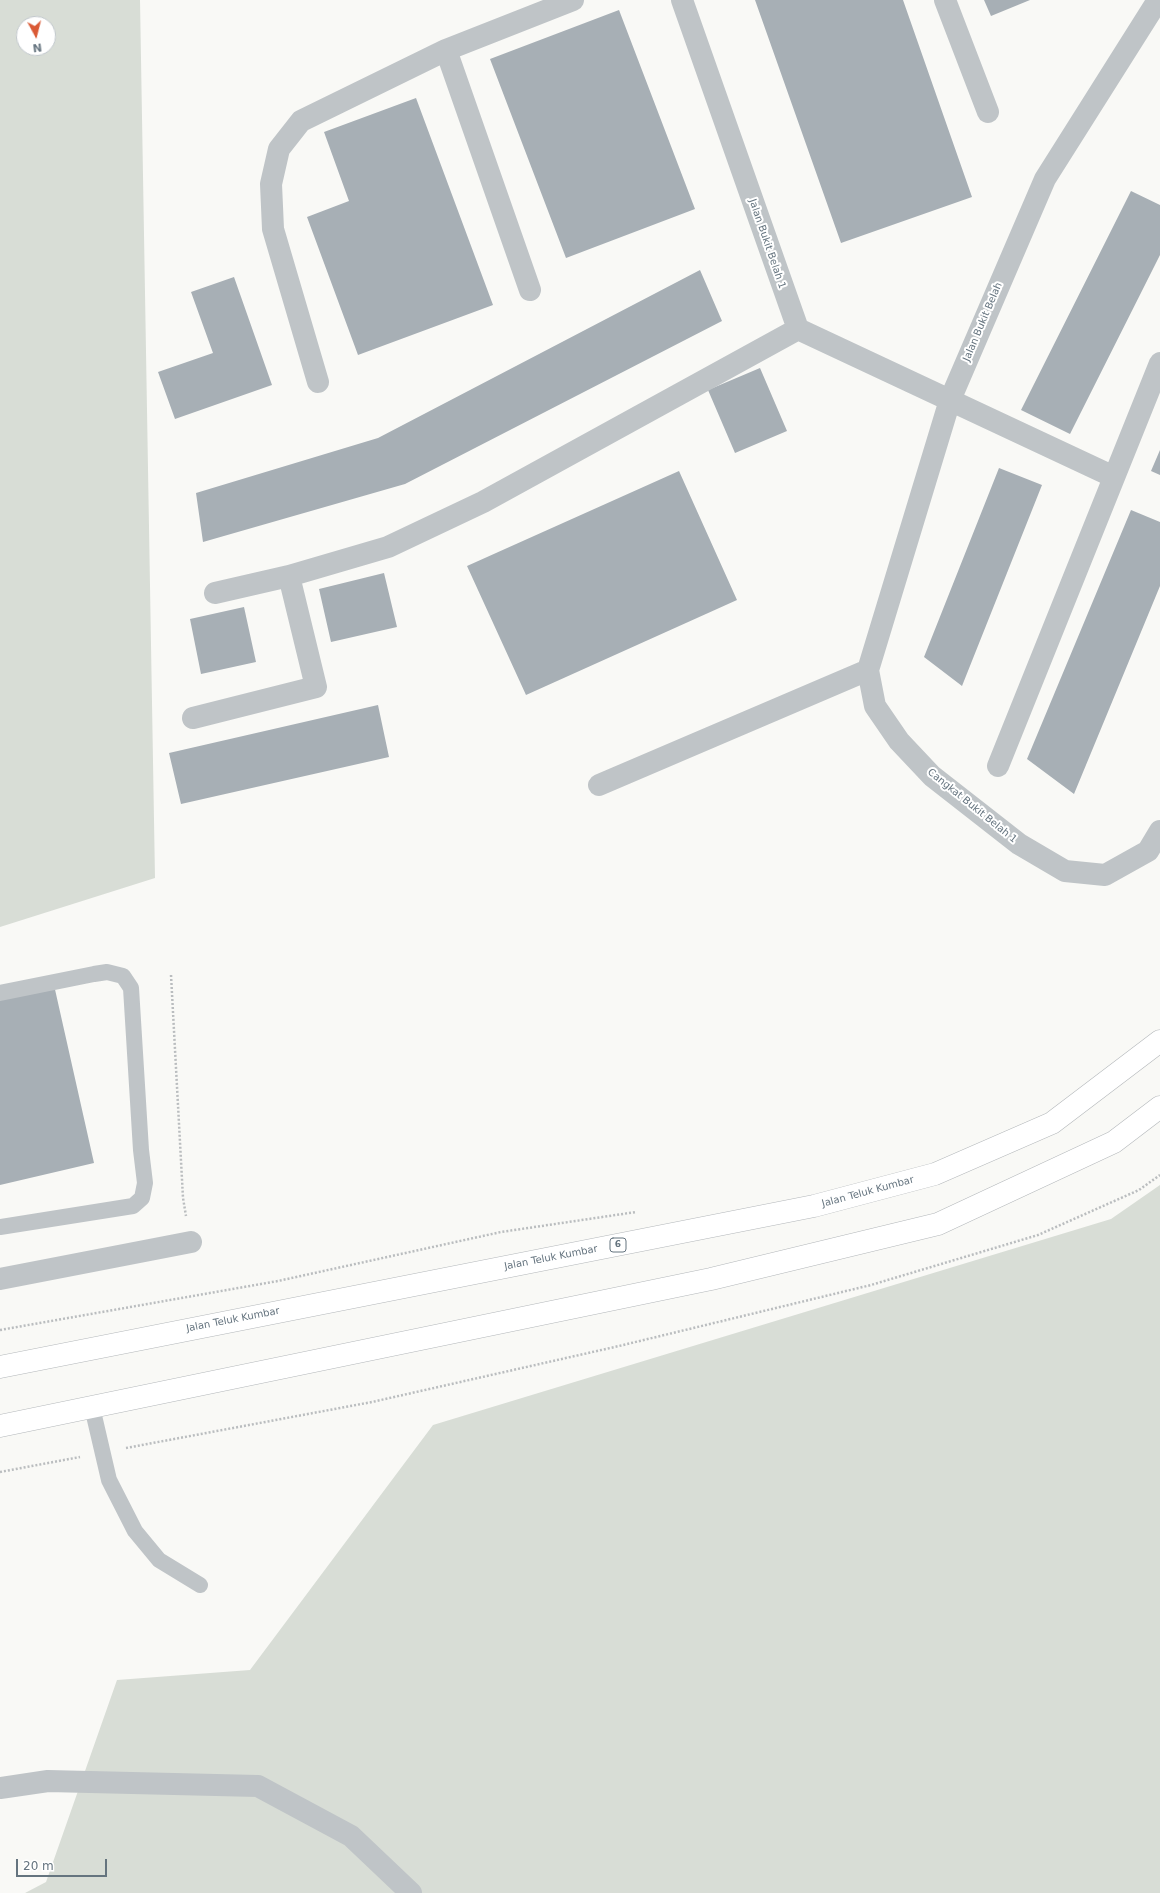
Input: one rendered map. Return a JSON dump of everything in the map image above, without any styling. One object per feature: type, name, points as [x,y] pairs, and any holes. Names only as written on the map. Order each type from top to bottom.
[{"type":"highway","name":"Jalan Teluk Kumbar","points":[[0,1367],[814,1206],[935,1174],[1052,1124],[1160,1040]]},
{"type":"highway","points":[[0,1426],[711,1279],[938,1224],[1114,1142],[1160,1107]]},
{"type":"street","points":[[318,382],[273,229],[271,184],[279,149],[302,121],[446,50],[573,0]]},
{"type":"street","name":"Jalan Bukit Belah 1","points":[[682,0],[798,329]]},
{"type":"street","points":[[945,0],[988,112]]},
{"type":"street","name":"Jalan Bukit Belah","points":[[868,670],[950,400],[1045,179],[1158,0]]},
{"type":"street","points":[[446,50],[530,290]]},
{"type":"street","points":[[215,593],[288,576],[388,547],[483,502],[798,329],[1114,477]]},
{"type":"street","points":[[998,766],[1160,363]]},
{"type":"street","points":[[193,718],[316,687],[288,576]]},
{"type":"street","points":[[599,785],[868,670]]},
{"type":"street","name":"Cangkat Bukit Belah 1","points":[[868,670],[875,706],[899,742],[932,776],[1019,844],[1065,871],[1104,875],[1148,851],[1160,831]]},
{"type":"street","points":[[0,1279],[191,1242]]},
{"type":"street","points":[[0,1788],[48,1781],[258,1786],[351,1836],[411,1893]]},
{"type":"lane","points":[[0,993],[107,972],[123,976],[131,988],[141,1150],[145,1183],[142,1198],[133,1206],[0,1227]]},
{"type":"lane","points":[[92,1407],[109,1480],[135,1531],[159,1560],[200,1585]]},
{"type":"path","points":[[171,975],[183,1198],[191,1242]]},
{"type":"path","points":[[0,1472],[372,1402],[619,1346],[870,1285],[1038,1235],[1139,1190],[1160,1175]]},
{"type":"path","points":[[0,1330],[278,1281],[501,1232],[641,1211]]},
{"type":"shaded area","points":[[0,0],[140,0],[155,878],[0,927]]},
{"type":"shaded area","points":[[1160,1185],[1160,1893],[25,1893],[46,1882],[117,1680],[250,1670],[433,1425],[1111,1219]]},
{"type":"building","points":[[755,0],[903,0],[972,197],[841,243]]},
{"type":"building","points":[[984,0],[1030,0],[991,16]]},
{"type":"building","points":[[619,10],[695,209],[566,258],[490,59]]},
{"type":"building","points":[[416,98],[493,305],[358,355],[307,217],[349,201],[324,132]]},
{"type":"building","points":[[1131,191],[1160,205],[1160,255],[1070,434],[1021,410]]},
{"type":"building","points":[[700,270],[722,321],[405,484],[203,542],[196,493],[378,438]]},
{"type":"building","points":[[234,277],[272,385],[175,419],[158,372],[213,353],[191,292]]},
{"type":"building","points":[[760,368],[787,431],[735,453],[708,390]]},
{"type":"building","points":[[1160,450],[1160,475],[1151,471]]},
{"type":"building","points":[[999,468],[1042,485],[962,686],[924,657]]},
{"type":"building","points":[[679,471],[737,600],[526,695],[467,566]]},
{"type":"building","points":[[1131,510],[1160,522],[1160,586],[1074,794],[1027,759]]},
{"type":"building","points":[[384,573],[397,627],[331,642],[319,589]]},
{"type":"building","points":[[244,607],[256,662],[201,674],[190,619]]},
{"type":"building","points":[[378,705],[389,757],[181,804],[169,753]]},
{"type":"building","points":[[54,985],[94,1163],[0,1185],[0,998]]}]
